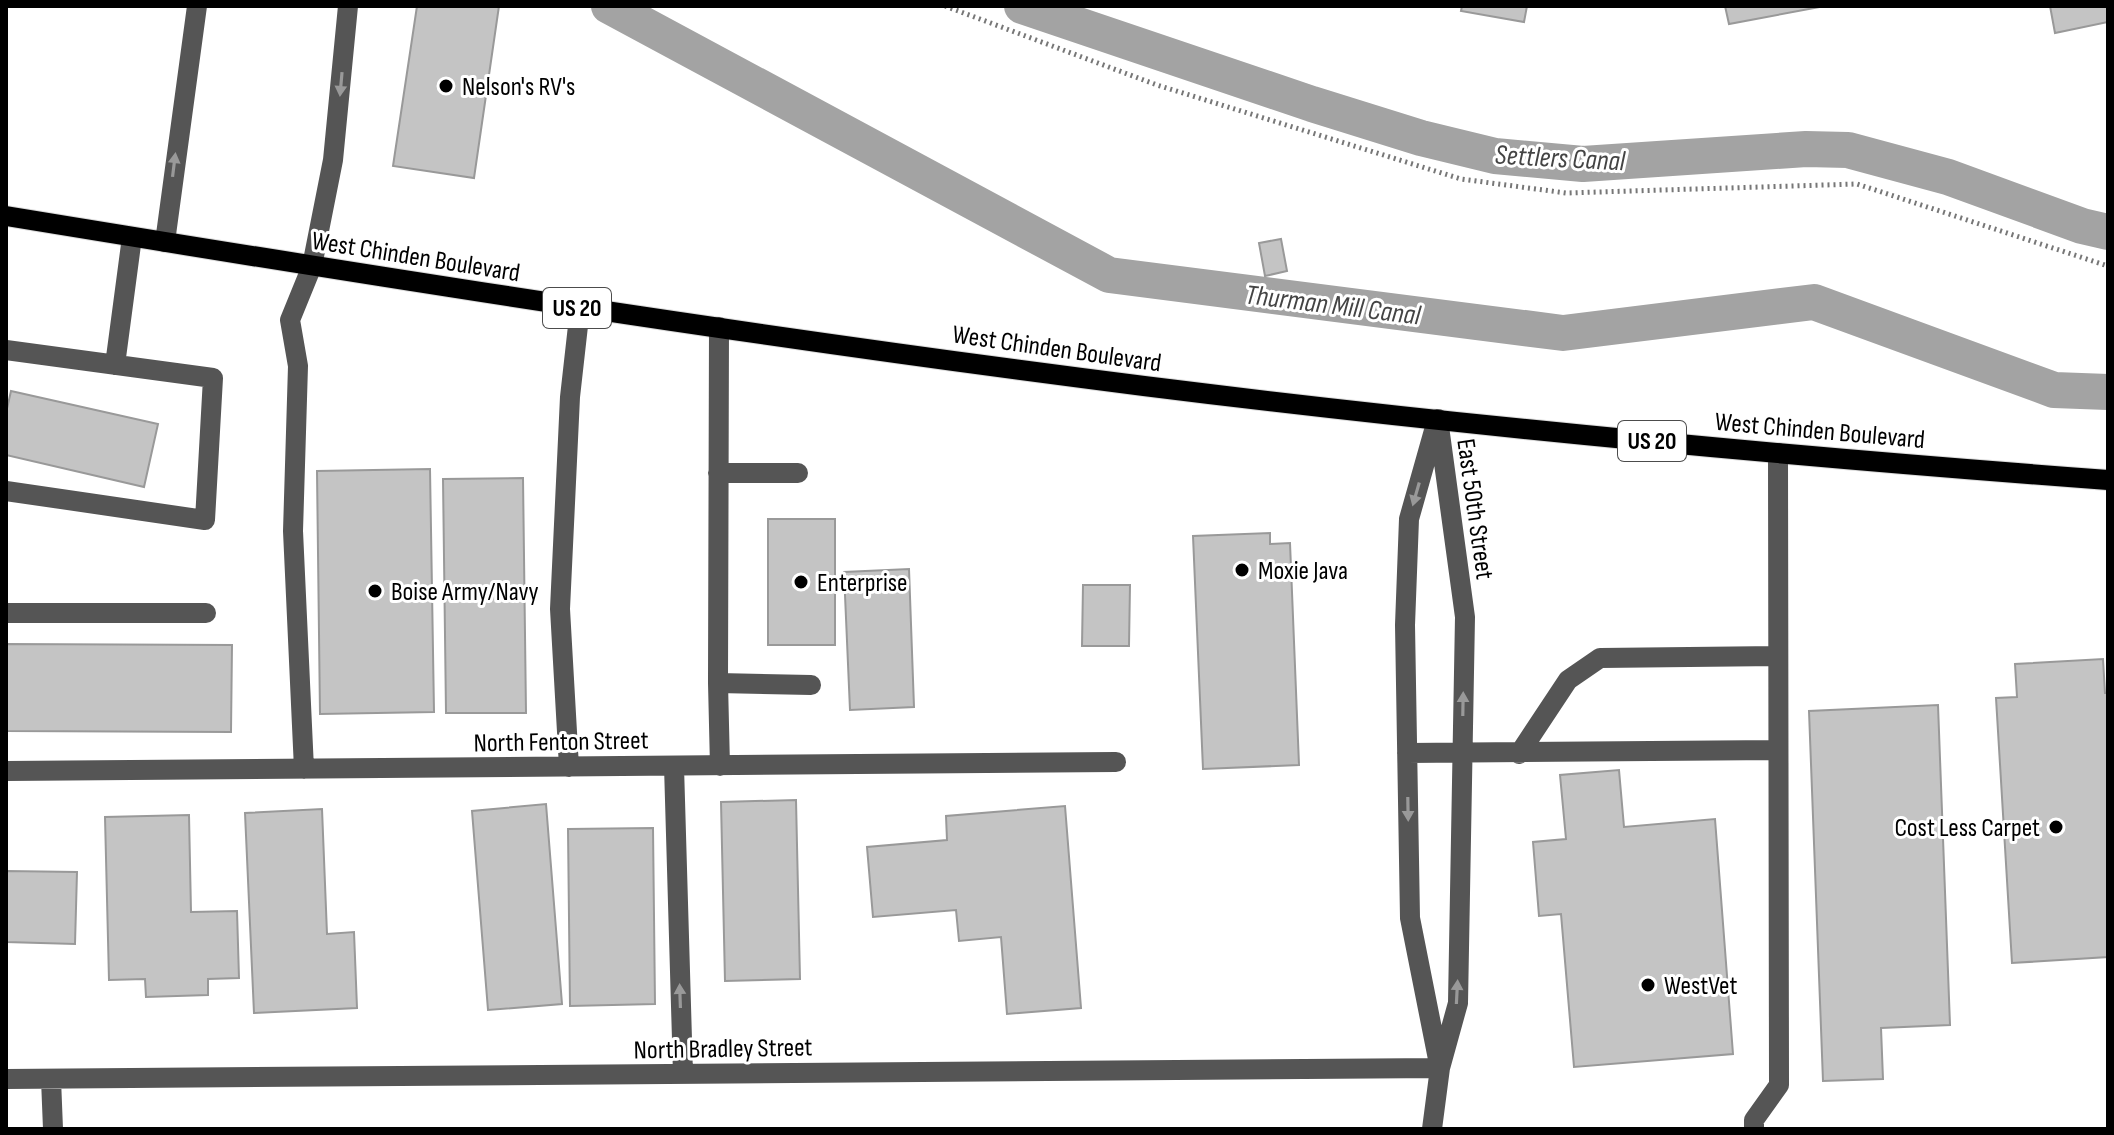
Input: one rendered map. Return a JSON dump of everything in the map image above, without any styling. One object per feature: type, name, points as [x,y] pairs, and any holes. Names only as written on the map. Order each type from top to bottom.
[{"type":"main road","name":"West Chinden Boulevard","points":[[6,216],[580,308],[1150,387],[1778,453],[2108,480]]},
{"type":"street","points":[[165,242],[197,6]]},
{"type":"street","points":[[304,769],[293,531],[298,366],[290,320],[312,266],[333,160],[348,6]]},
{"type":"street","points":[[115,365],[132,237]]},
{"type":"street","points":[[569,767],[560,609],[570,397],[580,308]]},
{"type":"street","points":[[719,327],[720,766]]},
{"type":"street","points":[[6,350],[213,378],[205,520],[6,491]]},
{"type":"street","name":"East 50th Street","points":[[1438,419],[1409,519],[1405,625],[1410,918],[1440,1068]]},
{"type":"street","name":"East 50th Street","points":[[1432,1129],[1440,1068],[1458,1003],[1465,617],[1438,419]]},
{"type":"street","points":[[1754,1129],[1754,1120],[1779,1085],[1778,453]]},
{"type":"street","points":[[718,473],[798,473]]},
{"type":"street","points":[[6,613],[206,613]]},
{"type":"street","points":[[1519,754],[1568,680],[1600,658],[1778,656]]},
{"type":"street","points":[[718,683],[811,685]]},
{"type":"street","points":[[1407,753],[1778,750]]},
{"type":"street","name":"North Fenton Street","points":[[6,771],[1116,762]]},
{"type":"street","points":[[674,766],[683,1074]]},
{"type":"street","name":"North Bradley Street","points":[[6,1079],[1440,1068]]},
{"type":"street","points":[[51,1079],[53,1129]]},
{"type":"path","points":[[945,6],[1157,85],[1461,179],[1566,193],[1857,184],[2108,266]]},
{"type":"building","name":"Nelson's RV's","points":[[417,6],[499,6],[474,178],[393,166]]},
{"type":"building","points":[[1462,6],[1527,6],[1524,22],[1461,11]]},
{"type":"building","points":[[1725,6],[1825,6],[1729,24]]},
{"type":"building","points":[[2050,6],[2108,6],[2108,22],[2055,33]]},
{"type":"building","points":[[1281,239],[1287,271],[1265,276],[1259,243]]},
{"type":"building","points":[[11,391],[158,424],[144,487],[6,455],[6,413]]},
{"type":"building","name":"Boise Army/Navy","points":[[430,469],[434,712],[320,714],[317,471]]},
{"type":"building","points":[[523,478],[526,713],[446,713],[443,479]]},
{"type":"building","name":"Enterprise","points":[[768,519],[835,519],[835,645],[768,645]]},
{"type":"building","points":[[1270,533],[1270,544],[1290,543],[1299,765],[1203,769],[1193,536]]},
{"type":"building","points":[[909,569],[914,707],[850,710],[844,572]]},
{"type":"building","points":[[1083,585],[1130,585],[1129,646],[1082,646]]},
{"type":"building","points":[[6,644],[232,645],[231,732],[6,731]]},
{"type":"building","name":"Cost Less Carpet","points":[[2103,659],[2105,693],[2108,693],[2108,957],[2012,963],[1996,698],[2017,697],[2015,664]]},
{"type":"building","points":[[1938,705],[1950,1025],[1881,1028],[1883,1079],[1823,1081],[1809,711]]},
{"type":"building","name":"WestVet","points":[[1619,770],[1624,827],[1715,819],[1733,1054],[1574,1067],[1561,914],[1539,916],[1533,842],[1566,839],[1560,775]]},
{"type":"building","points":[[796,800],[800,979],[725,981],[721,802]]},
{"type":"building","points":[[546,804],[562,1004],[488,1010],[472,811]]},
{"type":"building","points":[[1065,806],[1081,1008],[1007,1014],[1001,937],[959,941],[956,910],[873,917],[867,847],[947,840],[946,816]]},
{"type":"building","points":[[322,809],[327,934],[354,932],[357,1008],[254,1013],[245,813]]},
{"type":"building","points":[[189,815],[191,912],[237,911],[239,978],[208,979],[208,995],[146,997],[145,979],[109,980],[105,817]]},
{"type":"building","points":[[653,828],[655,1004],[570,1006],[568,829]]},
{"type":"building","points":[[6,871],[77,872],[75,944],[6,942]]},
{"type":"waterway","name":"Thurman Mill Canal","points":[[609,6],[1109,275],[1563,333],[1814,302],[2054,390],[2108,392]]},
{"type":"waterway","name":"Settlers Canal","points":[[1022,6],[1312,104],[1421,138],[1495,156],[1583,164],[1806,149],[1848,150],[1948,177],[2082,226],[2108,232]]},
{"type":"place","name":"Nelson's RV's","points":[[446,86]]},
{"type":"place","name":"Moxie Java","points":[[1242,570]]},
{"type":"place","name":"Enterprise","points":[[801,582]]},
{"type":"place","name":"Boise Army/Navy","points":[[375,591]]},
{"type":"place","name":"Cost Less Carpet","points":[[2056,827]]},
{"type":"place","name":"WestVet","points":[[1648,985]]}]
